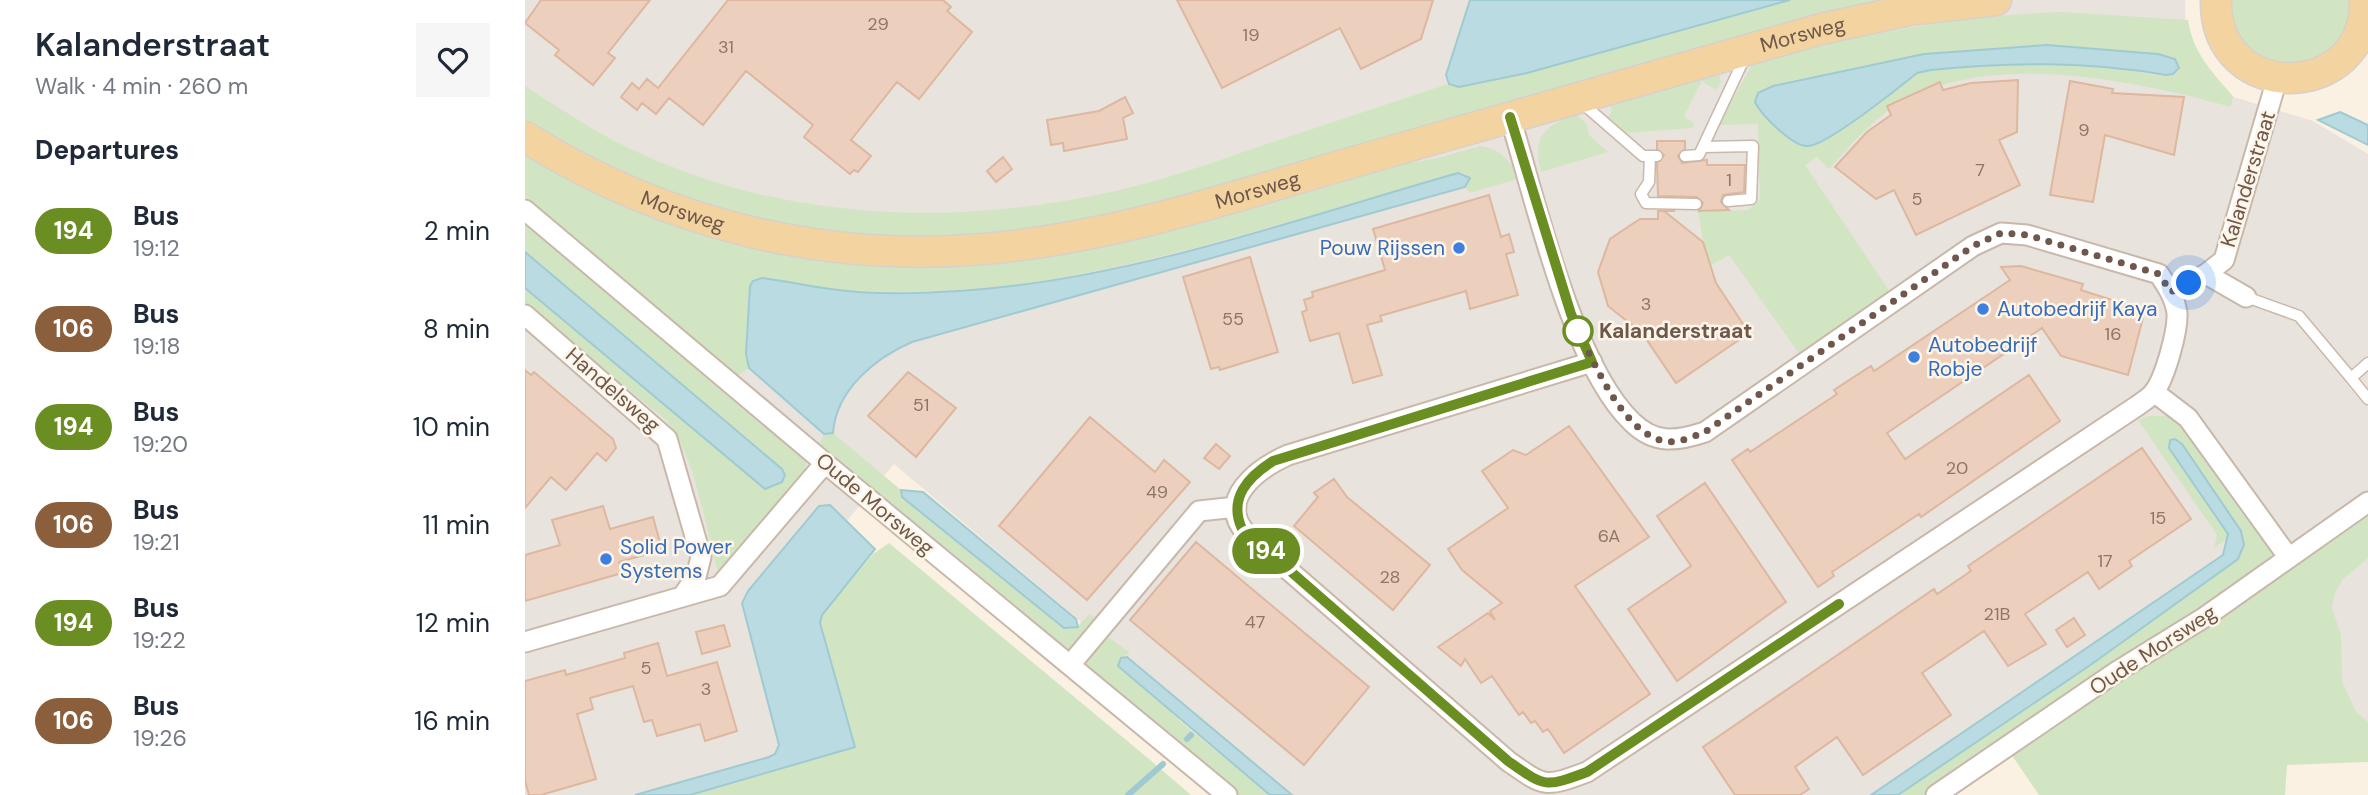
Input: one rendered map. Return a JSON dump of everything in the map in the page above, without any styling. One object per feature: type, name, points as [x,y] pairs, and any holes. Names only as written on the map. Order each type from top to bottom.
[{"type":"main road","name":"Morsweg","points":[[525,137],[560,159],[639,197],[704,221],[792,241],[852,250],[922,252],[985,249],[1147,220],[1821,29],[1909,10],[1996,0]]},
{"type":"main road","points":[[2216,0],[2217,20],[2231,50],[2256,71],[2277,79],[2306,78],[2359,56],[2365,0]]},
{"type":"street","name":"Kalanderstraat","points":[[2171,292],[2206,274],[2224,260],[2277,79]]},
{"type":"street","points":[[1510,117],[1571,314],[1592,362],[1632,423],[1655,437],[1677,442],[1705,432],[1973,246],[2001,233],[2027,235],[2159,274],[2171,292],[2177,312],[2176,331],[2154,393],[1587,772],[1554,785],[1538,782],[1508,761],[1268,552],[1242,529],[1236,507],[1241,490],[1250,477],[1288,454],[1592,362]]},
{"type":"street","name":"Oude Morsweg","points":[[525,210],[825,463],[1227,795]]},
{"type":"street","points":[[2206,274],[2246,297]]},
{"type":"street","name":"Handelsweg","points":[[525,315],[667,439],[701,557],[696,577],[682,597]]},
{"type":"street","points":[[2154,393],[2188,418],[2289,558]]},
{"type":"street","points":[[525,642],[720,586],[825,463]]},
{"type":"street","name":"Oude Morsweg","points":[[1936,795],[2116,672],[2206,617],[2368,502]]},
{"type":"street","points":[[1070,665],[1199,511],[1236,507]]},
{"type":"lane","points":[[1685,156],[1699,155],[1748,50]]},
{"type":"lane","points":[[1576,98],[1643,156],[1653,156],[1649,182],[1641,194],[1646,203],[1696,204]]},
{"type":"lane","points":[[1703,147],[1753,146],[1751,199],[1728,201]]},
{"type":"lane","points":[[2246,297],[2282,307],[2299,316],[2368,399]]},
{"type":"lane","points":[[2351,378],[2368,363]]},
{"type":"shaded area","points":[[525,0],[2185,0],[2187,83],[2313,121],[2368,154],[2368,753],[2235,555],[1874,795],[1286,795],[894,464],[775,608],[817,748],[651,795],[525,795]]},
{"type":"green space","points":[[1790,0],[1942,0],[1120,220],[915,245],[724,218],[525,128],[525,86],[628,148],[699,177],[756,193],[815,205],[874,211],[934,213],[993,210],[1053,203],[1130,188],[1448,84],[1459,87],[1481,84]]},
{"type":"green space","points":[[2225,0],[2358,0],[2354,31],[2303,71],[2244,53]]},
{"type":"green space","points":[[2061,12],[2188,20],[2199,52],[2233,96],[2231,107],[2150,87],[2105,80],[2015,74],[1971,78],[1930,89],[1894,107],[1868,128],[1829,169],[1817,157],[1805,165],[1892,295],[1801,356],[1729,255],[1708,267],[1698,212],[1748,210],[1760,199],[1758,124],[1718,125],[1753,63],[1906,28]],"holes":[[[2047,45],[2158,54],[2175,59],[2178,72],[2153,75],[2109,66],[2042,63],[1976,66],[1917,73],[1831,136],[1800,145],[1760,112],[1924,54]]]},
{"type":"green space","points":[[1718,71],[1721,82],[1716,90],[1702,81],[1684,116],[1695,124],[1692,128],[1627,133],[1608,117],[1612,112],[1610,106]]},
{"type":"green space","points":[[1577,115],[1587,124],[1589,135],[1608,152],[1541,172],[1538,150],[1543,134],[1556,123]]},
{"type":"green space","points":[[1480,146],[1499,153],[1521,178],[1470,193],[1465,187],[1470,178],[1463,173],[1195,248],[1043,281],[984,289],[902,292],[832,290],[762,278],[754,280],[750,286],[746,354],[749,368],[737,376],[525,196],[525,152],[612,199],[685,229],[742,245],[870,264],[1438,158]]},
{"type":"green space","points":[[525,224],[804,454],[807,461],[804,473],[724,573],[717,569],[698,491],[685,452],[666,420],[525,305],[525,288],[765,489],[782,469],[525,252]]},
{"type":"green space","points":[[2149,416],[2165,416],[2181,422],[2267,543],[2272,552],[2271,560],[1930,795],[1898,795],[2089,666],[2238,559],[2241,531],[2179,440],[2170,440],[2169,448],[2228,534],[2227,539],[2214,548],[2217,535],[2138,420]]},
{"type":"green space","points":[[833,433],[901,490],[902,497],[1064,628],[1077,627],[1089,614],[1100,621],[1068,655],[819,445],[824,434]]},
{"type":"green space","points":[[2368,514],[2368,558],[2343,579],[2335,593],[2332,608],[2341,635],[2342,681],[2356,712],[2368,722],[2368,762],[2287,765],[2285,795],[2039,795],[2011,754]]},
{"type":"green space","points":[[889,543],[1191,795],[690,795],[855,747],[820,623],[822,615],[873,554]]},
{"type":"green space","points":[[1103,633],[1130,653],[1121,658],[1180,721],[1270,795],[1236,795],[1082,667],[1082,657]]},
{"type":"water","points":[[1470,0],[1790,0],[1527,73],[1459,87],[1449,84],[1446,75]]},
{"type":"water","points":[[2047,45],[2158,54],[2175,59],[2179,68],[2173,74],[2166,75],[2107,67],[2049,64],[1931,70],[1917,73],[1846,127],[1808,146],[1794,141],[1778,129],[1755,102],[1758,93],[1773,86],[1924,54]]},
{"type":"water","points":[[2340,112],[2368,125],[2368,145],[2318,120]]},
{"type":"water","points":[[1458,173],[1470,178],[1465,187],[912,342],[884,357],[860,377],[841,403],[833,433],[824,434],[749,368],[746,354],[750,286],[753,281],[762,278],[830,289],[888,293],[984,289],[1043,282],[1103,271],[1223,242]]},
{"type":"water","points":[[525,252],[782,469],[785,475],[782,482],[765,489],[525,288]]},
{"type":"water","points":[[2175,439],[2182,444],[2241,531],[2244,545],[2238,559],[2089,666],[1898,795],[1871,795],[2223,555],[2228,534],[2169,448],[2170,440]]},
{"type":"water","points":[[901,490],[923,492],[1076,619],[1078,627],[1064,628],[902,497]]},
{"type":"water","points":[[830,505],[875,549],[822,615],[820,623],[855,747],[690,795],[635,795],[775,754],[779,745],[742,603],[748,591],[819,506]]},
{"type":"water","points":[[1127,657],[1292,795],[1270,795],[1118,666],[1121,658]]},
{"type":"building","points":[[541,0],[650,0],[608,53],[615,58],[593,85],[555,55],[559,50],[525,23]]},
{"type":"building","points":[[728,0],[943,0],[951,7],[947,11],[972,32],[919,99],[897,82],[851,140],[871,156],[858,172],[854,170],[850,174],[804,137],[813,125],[746,71],[703,125],[669,98],[656,114],[642,103],[637,110],[621,97],[632,83],[639,89],[647,79],[658,88]]},
{"type":"building","points":[[1177,0],[1433,0],[1421,39],[1361,69],[1340,28],[1222,88]]},
{"type":"building","points":[[2018,80],[2017,132],[1999,140],[2020,185],[1916,235],[1894,190],[1876,199],[1835,167],[1867,132],[1891,115],[1887,106],[1940,82],[1943,90],[1971,83]]},
{"type":"building","points":[[2070,81],[2113,89],[2112,93],[2184,97],[2174,155],[2105,135],[2093,202],[2050,195]]},
{"type":"building","points":[[1125,97],[1133,113],[1123,118],[1127,139],[1064,151],[1063,143],[1051,145],[1047,120],[1099,111]]},
{"type":"building","points":[[1657,141],[1685,141],[1685,149],[1678,156],[1682,163],[1707,160],[1707,165],[1745,165],[1744,192],[1723,195],[1721,202],[1729,210],[1699,211],[1703,203],[1697,197],[1658,196],[1657,163],[1664,155],[1657,149]]},
{"type":"building","points":[[1003,157],[1012,169],[996,182],[987,171]]},
{"type":"building","points":[[1489,195],[1501,237],[1509,234],[1514,252],[1506,254],[1518,295],[1470,309],[1466,291],[1380,316],[1382,321],[1367,325],[1382,375],[1353,383],[1339,333],[1310,341],[1302,312],[1307,310],[1304,300],[1313,297],[1312,292],[1385,270],[1373,229]]},
{"type":"building","points":[[1658,211],[1664,211],[1703,242],[1716,283],[1749,333],[1676,383],[1642,333],[1608,306],[1598,272],[1610,239],[1640,219],[1658,219]]},
{"type":"building","points":[[1250,257],[1278,352],[1220,370],[1219,367],[1211,369],[1183,277]]},
{"type":"building","points":[[2021,266],[2083,284],[2081,290],[2140,309],[2143,318],[2128,375],[2061,356],[2042,328],[1887,433],[1905,459],[2029,375],[2060,421],[1921,517],[1919,514],[1832,572],[1834,576],[1818,587],[1732,460],[1748,449],[1750,452],[1837,394],[1834,390],[1871,366],[1874,371],[2010,280],[2001,267]]},
{"type":"building","points":[[525,370],[531,375],[534,372],[613,439],[616,448],[606,461],[597,453],[566,490],[551,477],[525,508]]},
{"type":"building","points":[[908,372],[956,408],[916,457],[868,416]]},
{"type":"building","points":[[1090,417],[1155,472],[1164,460],[1190,482],[1087,600],[999,526]]},
{"type":"building","points":[[1569,426],[1649,537],[1575,586],[1650,694],[1564,753],[1548,729],[1543,732],[1535,721],[1531,723],[1523,712],[1519,715],[1492,676],[1481,683],[1465,659],[1461,666],[1438,647],[1488,613],[1495,620],[1490,611],[1502,603],[1462,570],[1448,549],[1508,508],[1482,471],[1513,450],[1526,455]]},
{"type":"building","points":[[1216,444],[1230,456],[1219,469],[1204,458]]},
{"type":"building","points":[[2142,448],[2191,519],[2129,561],[2132,566],[2099,589],[2088,572],[2025,614],[2046,644],[2008,666],[1984,631],[1922,673],[1951,715],[1863,775],[1837,737],[1795,767],[1809,789],[1800,795],[1735,795],[1703,747],[1934,589],[1937,594],[1971,571],[1968,566]]},
{"type":"building","points":[[1334,479],[1347,497],[1430,565],[1393,610],[1294,526],[1318,497],[1314,493]]},
{"type":"building","points":[[1705,483],[1786,602],[1677,681],[1628,609],[1691,566],[1657,516]]},
{"type":"building","points":[[603,506],[610,529],[653,517],[662,550],[619,562],[622,573],[525,601],[525,555],[560,545],[552,520]]},
{"type":"building","points":[[1196,542],[1369,687],[1304,765],[1130,620]]},
{"type":"building","points":[[2074,618],[2085,635],[2067,647],[2056,630]]},
{"type":"building","points":[[724,625],[730,646],[702,654],[696,632]]},
{"type":"building","points":[[658,643],[667,676],[717,662],[737,731],[705,741],[700,724],[657,736],[652,720],[644,722],[633,686],[590,698],[593,709],[577,714],[596,779],[541,795],[529,795],[525,781],[525,681],[565,670],[566,675],[625,658],[624,653]]},
{"type":"waterway","points":[[1187,739],[1191,735]]},
{"type":"waterway","points":[[1128,795],[1163,764]]},
{"type":"bus line","name":"194","points":[[1510,117],[1571,314],[1592,362],[1288,454],[1273,461],[1250,477],[1241,490],[1236,507],[1242,529],[1508,761],[1538,782],[1554,785],[1587,772],[1839,604]]},
{"type":"place","name":"Pouw Rijssen","points":[[1459,248]]},
{"type":"place","name":"Autobedrijf Kaya","points":[[1983,309]]},
{"type":"place","name":"Kalanderstraat","points":[[1578,331]]},
{"type":"place","name":"Autobedrijf Robje","points":[[1914,357]]},
{"type":"place","name":"Solid Power Systems","points":[[606,559]]},
{"type":"route","points":[[1578,331],[1605,386],[1632,423],[1655,437],[1677,442],[1705,432],[1973,246],[2001,233],[2027,235],[2159,274],[2171,292],[2189,283]]}]
